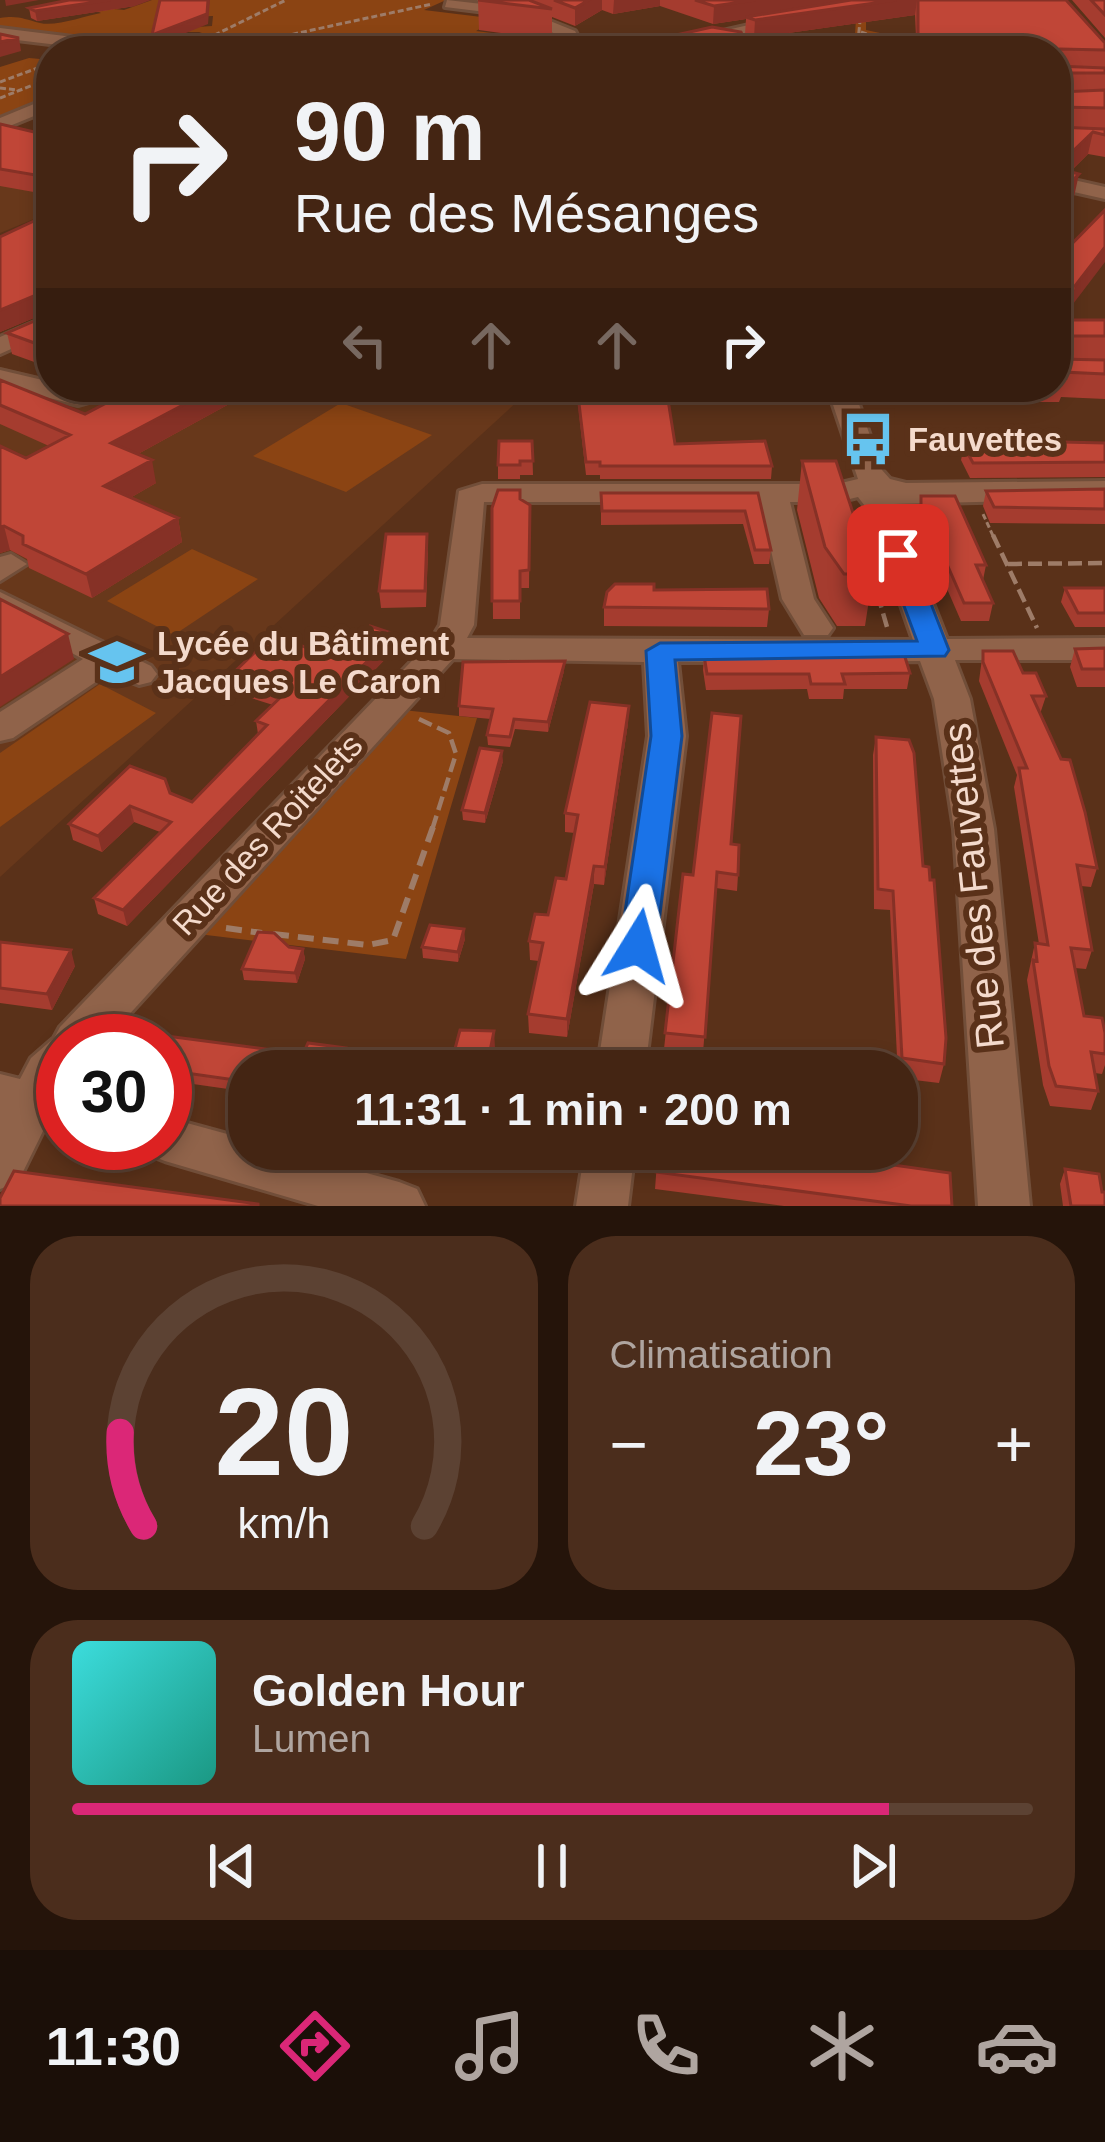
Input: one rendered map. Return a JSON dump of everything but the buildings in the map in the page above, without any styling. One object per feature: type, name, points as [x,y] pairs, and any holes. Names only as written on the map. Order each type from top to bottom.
[{"type":"street","points":[[484,0],[520,14]]},
{"type":"street","points":[[453,2],[520,14]]},
{"type":"street","points":[[520,14],[501,24],[542,36]]},
{"type":"street","points":[[698,36],[814,16]]},
{"type":"street","points":[[0,33],[36,37]]},
{"type":"street","points":[[10,50],[36,58]]},
{"type":"street","points":[[1,125],[36,109]]},
{"type":"street","points":[[1,125],[26,137]]},
{"type":"street","points":[[1071,185],[1105,193]]},
{"type":"street","points":[[0,346],[36,329]]},
{"type":"street","points":[[0,358],[36,370]]},
{"type":"street","points":[[0,378],[36,387]]},
{"type":"street","name":"Rue des Fauvettes","points":[[845,402],[876,492],[916,649],[952,699],[974,829],[1004,1206]]},
{"type":"street","points":[[816,628],[798,599],[772,491],[1105,490]]},
{"type":"street","name":"Rue des Roitelets","points":[[101,1014],[444,648],[457,625],[466,503],[482,493],[772,491]]},
{"type":"street","points":[[0,602],[124,666],[0,729]]},
{"type":"street","points":[[444,648],[1105,649]]},
{"type":"street","points":[[624,1050],[667,736],[660,651]]},
{"type":"street","points":[[0,1166],[32,1103]]},
{"type":"street","points":[[192,1147],[399,1206]]},
{"type":"street","points":[[602,1206],[607,1170]]},
{"type":"path","points":[[199,36],[286,0]]},
{"type":"path","points":[[282,36],[416,4],[453,2]]},
{"type":"path","points":[[860,36],[861,17]]},
{"type":"path","points":[[861,32],[874,36]]},
{"type":"path","points":[[0,82],[36,64]]},
{"type":"path","points":[[0,98],[36,84]]},
{"type":"path","points":[[974,491],[1048,649]]},
{"type":"path","points":[[1007,564],[1105,563]]},
{"type":"path","points":[[872,575],[878,595],[916,649]]},
{"type":"path","points":[[865,595],[878,595]]},
{"type":"path","points":[[184,922],[368,945],[393,940],[408,908],[456,754],[449,733],[419,719],[382,711]]},
{"type":"shaded area","points":[[152,0],[446,0],[424,10],[498,19],[476,31],[516,36],[210,36],[179,32],[212,26],[213,16],[155,18],[154,27],[165,29],[163,36],[53,36],[0,29],[0,18],[54,24],[101,13],[86,6],[124,10]]},
{"type":"shaded area","points":[[856,18],[866,21],[866,30],[894,36],[808,36],[855,35]]},
{"type":"shaded area","points":[[36,59],[36,102],[0,116],[0,67]]},
{"type":"shaded area","points":[[0,137],[36,143],[36,218],[0,233]]},
{"type":"shaded area","name":"Lycée du Bâtiment Jacques Le Caron","points":[[0,367],[36,375],[36,402],[517,402],[0,877]]},
{"type":"shaded area","points":[[341,403],[432,435],[346,492],[253,456]]},
{"type":"shaded area","points":[[192,549],[258,579],[174,635],[107,601]]},
{"type":"shaded area","points":[[100,684],[156,713],[0,827],[0,753]]},
{"type":"shaded area","points":[[403,710],[477,718],[406,959],[198,934]]},
{"type":"place","name":"Fauvettes","points":[[868,439]]},
{"type":"place","name":"Lycée du Bâtiment Jacques Le Caron","points":[[117,662]]},
{"type":"route","points":[[638,946],[667,736],[660,651],[934,650],[898,555]]}]
